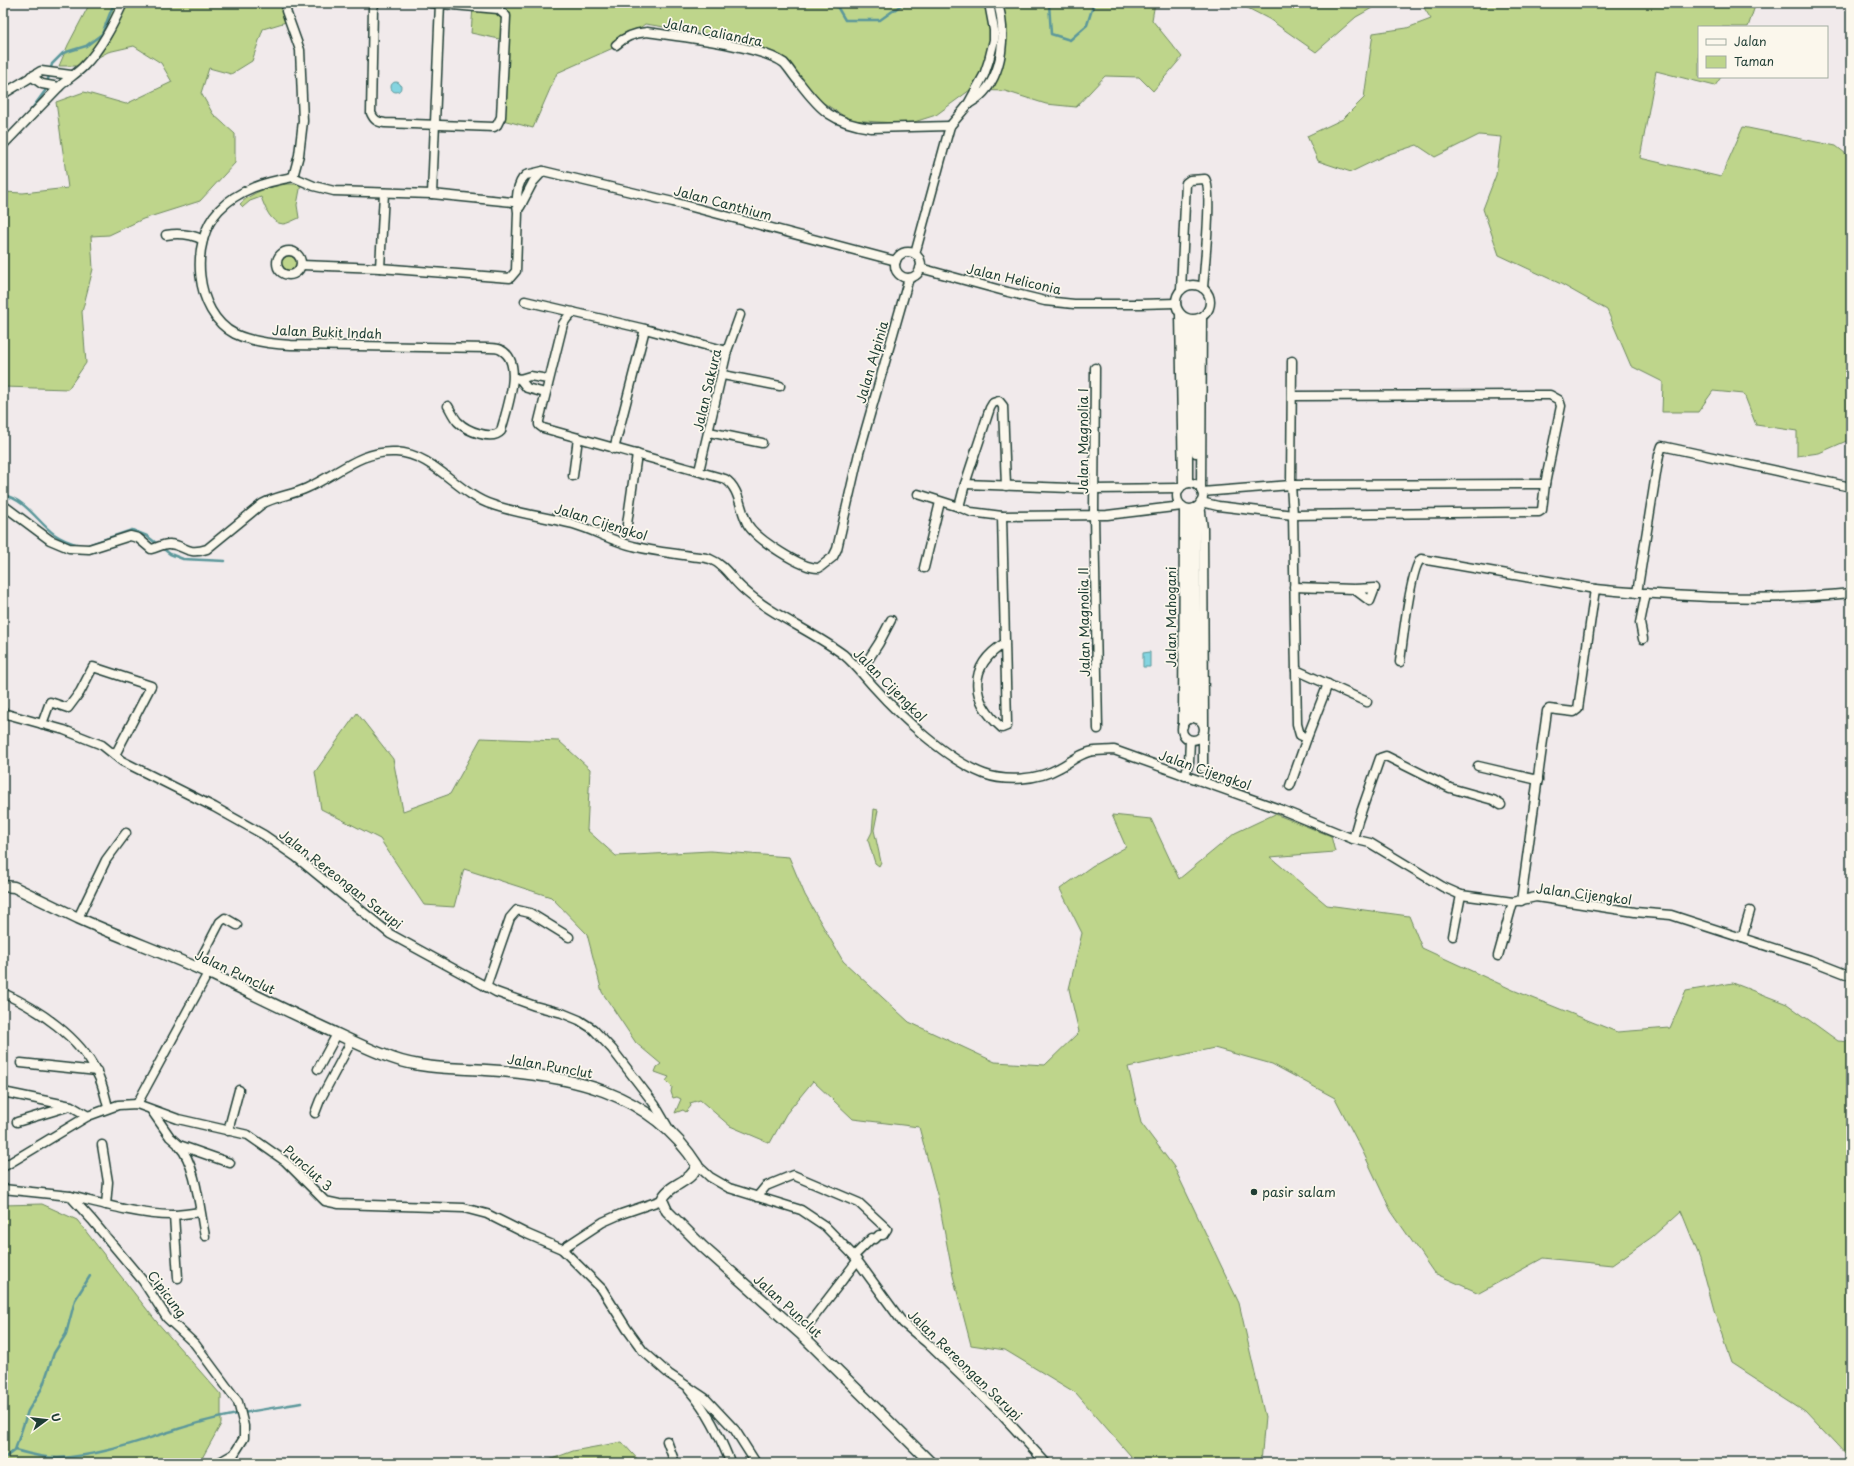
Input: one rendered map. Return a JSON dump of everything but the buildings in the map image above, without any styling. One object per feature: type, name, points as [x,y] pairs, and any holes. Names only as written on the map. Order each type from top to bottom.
[{"type":"main road","name":"Jalan Punclut","points":[[3,886],[14,887],[78,918],[208,973],[351,1042],[394,1059],[423,1066],[506,1071],[578,1082],[606,1090],[653,1117],[670,1131],[688,1150],[697,1165]]},
{"type":"main road","points":[[662,1200],[666,1192],[695,1171],[697,1165]]},
{"type":"main road","name":"Jalan Punclut","points":[[662,1200],[667,1211],[703,1247],[801,1334],[931,1463]]},
{"type":"street","points":[[3,145],[55,86],[83,68],[104,39],[119,14],[123,3]]},
{"type":"street","points":[[288,3],[286,11],[300,50],[302,121],[299,155],[293,177],[314,186],[334,191],[432,194],[520,203]]},
{"type":"street","points":[[375,3],[373,8],[371,113],[374,118],[378,122],[385,123],[494,127],[497,125],[501,117],[506,16],[498,9],[430,3]]},
{"type":"street","points":[[915,254],[950,126],[967,106],[984,75],[992,51],[994,30],[989,3]]},
{"type":"street","points":[[967,106],[980,96],[989,86],[996,72],[1002,46],[1002,22],[998,3]]},
{"type":"street","points":[[432,194],[440,4]]},
{"type":"street","name":"Jalan Caliandra","points":[[616,45],[626,37],[635,33],[648,32],[746,49],[767,55],[784,64],[816,104],[832,117],[858,126],[871,128],[950,126]]},
{"type":"street","points":[[3,94],[31,76],[42,72],[71,75]]},
{"type":"street","points":[[31,76],[38,82],[55,86]]},
{"type":"street","name":"Jalan Canthium","points":[[380,268],[510,278],[516,271],[518,212],[520,203],[519,184],[523,177],[543,171],[673,202],[896,261]]},
{"type":"street","name":"Jalan Bukit Indah","points":[[293,177],[264,184],[236,196],[214,216],[203,240],[200,256],[200,277],[210,308],[218,319],[234,333],[253,340],[280,344],[489,348],[501,350],[512,360],[517,379]]},
{"type":"street","points":[[1192,487],[1180,314],[1176,303],[1176,298],[1181,290],[1186,183],[1193,179],[1205,179],[1208,185],[1208,215],[1203,288]]},
{"type":"street","points":[[301,265],[380,268],[384,193]]},
{"type":"street","points":[[166,235],[179,234],[195,236],[203,240]]},
{"type":"street","points":[[906,252],[915,254],[920,262],[920,268],[916,275],[905,278],[898,273],[895,265],[896,261],[901,254],[906,252]]},
{"type":"street","name":"Jalan Heliconia","points":[[920,268],[1045,301],[1074,304],[1176,303]]},
{"type":"street","name":"Jalan Alpinia","points":[[699,472],[729,481],[736,492],[748,525],[762,540],[784,554],[809,566],[819,568],[833,557],[837,549],[859,454],[909,278]]},
{"type":"street","points":[[1180,314],[1195,318],[1207,311],[1210,304],[1207,293],[1203,288],[1191,285],[1181,290]]},
{"type":"street","points":[[524,301],[645,329],[727,352]]},
{"type":"street","points":[[573,312],[566,318],[563,324],[548,380],[539,425],[543,428],[614,449],[699,472]]},
{"type":"street","name":"Jalan Sakura","points":[[699,472],[723,375],[727,352],[740,315]]},
{"type":"street","points":[[1193,719],[1192,487],[1195,318]]},
{"type":"street","points":[[1192,487],[1195,318]]},
{"type":"street","points":[[614,449],[645,329]]},
{"type":"street","points":[[1292,361],[1291,485],[1293,514],[1297,724],[1300,735],[1307,738]]},
{"type":"street","name":"Jalan Magnolia I","points":[[1094,515],[1095,368]]},
{"type":"street","points":[[723,375],[780,386]]},
{"type":"street","points":[[517,379],[530,376],[548,380]]},
{"type":"street","points":[[517,379],[527,388],[545,393]]},
{"type":"street","points":[[448,406],[459,423],[480,434],[491,437],[498,435],[501,431],[517,379]]},
{"type":"street","points":[[918,494],[971,512],[1002,516],[1094,515],[1192,506],[1218,506],[1293,514],[1539,512],[1542,508],[1545,484],[1561,406],[1559,400],[1550,395],[1292,396]]},
{"type":"street","points":[[959,507],[990,408],[995,402],[999,401],[1004,410],[1006,486]]},
{"type":"street","points":[[709,432],[762,443]]},
{"type":"street","points":[[573,476],[578,438]]},
{"type":"street","points":[[1643,639],[1640,623],[1642,593],[1658,454],[1662,446],[1851,486]]},
{"type":"street","name":"Jalan Cijengkol","points":[[3,505],[50,540],[69,548],[89,548],[130,536],[138,538],[151,549],[168,544],[193,551],[207,549],[262,504],[270,500],[304,490],[377,452],[399,452],[422,459],[432,465],[458,487],[491,505],[575,525],[633,546],[710,560],[728,570],[741,587],[770,610],[818,636],[845,656],[861,671],[873,686],[910,724],[962,763],[985,775],[1009,779],[1037,777],[1057,770],[1090,752],[1114,750],[1282,810],[1353,839],[1370,843],[1443,887],[1461,895],[1517,902],[1536,897],[1635,912],[1671,915],[1810,960],[1851,976]]},
{"type":"street","points":[[627,524],[637,454]]},
{"type":"street","points":[[965,484],[1095,489],[1291,485],[1545,484]]},
{"type":"street","points":[[1192,487],[1177,497],[1192,506],[1204,529],[1203,767]]},
{"type":"street","points":[[924,568],[940,502]]},
{"type":"street","name":"Jalan Mahogani","points":[[1183,726],[1192,506]]},
{"type":"street","name":"Jalan Magnolia II","points":[[1094,515],[1098,729]]},
{"type":"street","points":[[1002,516],[1007,724],[1007,726],[1002,728],[990,718],[984,709],[980,702],[977,686],[980,671],[987,657],[995,649],[1005,643]]},
{"type":"street","points":[[1400,662],[1404,624],[1417,564],[1421,559],[1595,589],[1684,597],[1794,596],[1851,593]]},
{"type":"street","points":[[1294,587],[1354,589]]},
{"type":"street","points":[[1498,956],[1517,902],[1538,780],[1547,710],[1574,712],[1579,708],[1595,589]]},
{"type":"street","points":[[861,671],[879,643],[891,620]]},
{"type":"street","points":[[42,724],[50,702],[68,708],[80,692],[93,667],[151,686],[115,755]]},
{"type":"street","points":[[1296,670],[1367,702]]},
{"type":"street","points":[[1290,786],[1328,684]]},
{"type":"street","name":"Jalan Rereongan Sarupi","points":[[3,713],[64,730],[102,745],[122,761],[264,835],[296,857],[390,934],[496,992],[535,1006],[562,1012],[579,1020],[593,1029],[612,1049],[655,1105],[670,1131]]},
{"type":"street","points":[[1193,719],[1201,722],[1203,731],[1198,740],[1190,740],[1183,734],[1183,726],[1193,719]]},
{"type":"street","points":[[1185,776],[1189,762],[1190,740]]},
{"type":"street","points":[[1353,839],[1380,758],[1382,756],[1386,756],[1450,788],[1493,800],[1501,804]]},
{"type":"street","points":[[1478,766],[1538,780]]},
{"type":"street","points":[[78,918],[106,860],[126,833]]},
{"type":"street","points":[[1453,936],[1461,895]]},
{"type":"street","points":[[486,986],[510,918],[517,910],[530,913],[569,937]]},
{"type":"street","points":[[1742,938],[1750,911]]},
{"type":"street","points":[[196,968],[220,922],[225,918],[237,925]]},
{"type":"street","points":[[137,1104],[208,973]]},
{"type":"street","points":[[3,993],[53,1021],[79,1048],[97,1071],[108,1108]]},
{"type":"street","points":[[318,1069],[337,1034]]},
{"type":"street","points":[[315,1113],[320,1100],[351,1042]]},
{"type":"street","points":[[21,1063],[97,1071]]},
{"type":"street","points":[[228,1131],[239,1090]]},
{"type":"street","points":[[3,1092],[71,1106],[88,1116]]},
{"type":"street","name":"Punclut 3","points":[[3,1167],[88,1116],[121,1104],[137,1104],[152,1111],[248,1135],[285,1161],[325,1201],[339,1204],[453,1207],[487,1214],[527,1234],[562,1248]]},
{"type":"street","points":[[17,1122],[71,1106]]},
{"type":"street","points":[[152,1111],[188,1157],[205,1236]]},
{"type":"street","points":[[102,1145],[108,1182],[106,1205]]},
{"type":"street","points":[[179,1145],[230,1163]]},
{"type":"street","name":"Jalan Rereongan Sarupi","points":[[697,1165],[710,1177],[729,1188],[801,1210],[825,1226],[856,1259],[903,1323],[928,1343],[1001,1414],[1046,1463]]},
{"type":"street","points":[[756,1197],[766,1186],[794,1175],[859,1203],[888,1229],[875,1239],[872,1238],[801,1334]]},
{"type":"street","points":[[3,1189],[70,1196],[106,1205],[158,1214],[174,1215],[200,1212]]},
{"type":"street","name":"Cipicung","points":[[70,1196],[92,1220],[142,1281],[168,1318],[195,1344],[238,1402],[244,1426],[244,1438],[234,1454],[218,1463]]},
{"type":"street","points":[[662,1200],[621,1214],[603,1222],[562,1248],[602,1288],[627,1329],[643,1351],[668,1374],[705,1398],[727,1420],[756,1463]]},
{"type":"street","points":[[174,1215],[178,1278]]},
{"type":"street","points":[[684,1384],[702,1405],[717,1429],[730,1459],[727,1463]]},
{"type":"street","points":[[667,1441],[675,1463]]},
{"type":"shaded area","points":[[1579,1456],[1601,1463],[1574,1463]]},
{"type":"green space","points":[[90,3],[286,3],[286,22],[263,29],[252,61],[231,74],[209,68],[201,93],[213,114],[235,134],[235,163],[200,201],[143,219],[109,235],[91,236],[93,269],[82,312],[86,363],[68,389],[3,387],[3,192],[23,193],[68,188],[56,102],[84,92],[126,104],[172,82],[161,63],[134,46],[108,52],[82,66],[59,66]]},
{"type":"green space","points":[[422,3],[1155,3],[1152,20],[1182,57],[1153,91],[1139,77],[1105,76],[1076,107],[1046,104],[1005,91],[970,90],[936,115],[908,124],[850,120],[813,96],[782,58],[710,34],[645,24],[613,48],[557,73],[533,128],[499,119],[504,40],[471,33],[473,7]]},
{"type":"green space","points":[[1238,3],[1381,3],[1356,17],[1316,52],[1269,19]]},
{"type":"green space","points":[[1421,3],[1775,3],[1755,6],[1748,26],[1698,26],[1698,78],[1720,78],[1715,86],[1656,71],[1640,158],[1721,177],[1743,127],[1836,146],[1850,157],[1851,439],[1819,453],[1797,456],[1797,431],[1756,425],[1744,394],[1713,391],[1698,412],[1662,412],[1663,382],[1631,366],[1607,310],[1561,284],[1499,255],[1483,209],[1496,175],[1501,137],[1479,135],[1435,157],[1417,145],[1386,155],[1351,172],[1318,161],[1307,136],[1343,119],[1364,98],[1373,33],[1407,28],[1431,19]]},
{"type":"green space","points":[[286,184],[301,184],[297,205],[299,218],[291,222],[283,224],[278,223],[271,218],[261,197],[250,201],[243,207],[240,204],[256,193],[268,188]]},
{"type":"green space","points":[[289,256],[295,258],[297,264],[295,270],[289,272],[283,270],[281,264],[283,258]]},
{"type":"green space","points":[[357,713],[393,759],[403,811],[450,794],[481,738],[559,741],[590,769],[587,830],[616,856],[710,851],[789,857],[805,895],[843,961],[909,1022],[995,1062],[1045,1065],[1079,1032],[1069,989],[1082,933],[1060,889],[1092,866],[1126,847],[1112,815],[1151,819],[1179,879],[1235,833],[1275,814],[1331,836],[1335,852],[1270,857],[1327,905],[1409,916],[1422,948],[1513,990],[1617,1032],[1670,1028],[1686,991],[1733,983],[1787,1004],[1838,1041],[1851,1042],[1851,1458],[1806,1410],[1732,1362],[1714,1310],[1700,1258],[1681,1211],[1652,1237],[1612,1265],[1543,1258],[1479,1293],[1434,1273],[1391,1211],[1335,1098],[1272,1064],[1214,1048],[1128,1067],[1141,1123],[1174,1167],[1239,1303],[1265,1417],[1261,1463],[1137,1463],[1076,1393],[1005,1350],[971,1345],[953,1276],[938,1198],[919,1127],[853,1119],[813,1081],[786,1114],[770,1143],[730,1126],[700,1100],[690,1103],[691,1106],[686,1112],[683,1110],[675,1113],[681,1099],[677,1097],[673,1098],[671,1092],[672,1087],[666,1081],[669,1077],[655,1072],[657,1067],[661,1064],[636,1043],[602,992],[587,934],[551,897],[464,869],[454,907],[424,905],[380,839],[321,809],[315,772]]},
{"type":"green space","points":[[874,809],[878,810],[874,830],[881,862],[879,866],[875,863],[868,840],[872,832]]},
{"type":"green space","points":[[42,1204],[77,1220],[156,1321],[221,1395],[221,1424],[201,1460],[193,1463],[3,1463],[3,1205]]},
{"type":"green space","points":[[622,1442],[641,1463],[541,1463],[573,1451]]},
{"type":"water","points":[[394,82],[398,82],[400,83],[400,91],[394,92],[391,89],[391,85]]},
{"type":"water","points":[[1150,652],[1150,667],[1143,667],[1143,653]]},
{"type":"waterway","points":[[31,110],[45,91],[52,64],[63,53],[86,46],[102,34],[114,3]]},
{"type":"waterway","points":[[835,3],[845,20],[880,20],[904,3]]},
{"type":"waterway","points":[[1049,3],[1051,34],[1070,40],[1087,25],[1094,3]]},
{"type":"waterway","points":[[3,138],[10,133]]},
{"type":"waterway","points":[[3,495],[18,501],[57,536],[66,541],[80,545]]},
{"type":"waterway","points":[[88,545],[132,530],[147,536],[170,554],[183,559],[225,561]]},
{"type":"waterway","points":[[15,1450],[28,1411],[42,1388],[54,1353],[66,1334],[75,1300],[90,1276]]},
{"type":"waterway","points":[[3,1459],[15,1450],[36,1456],[52,1458],[94,1453],[214,1419],[301,1403]]},
{"type":"place","name":"pasir salam","points":[[1254,1192]]}]
